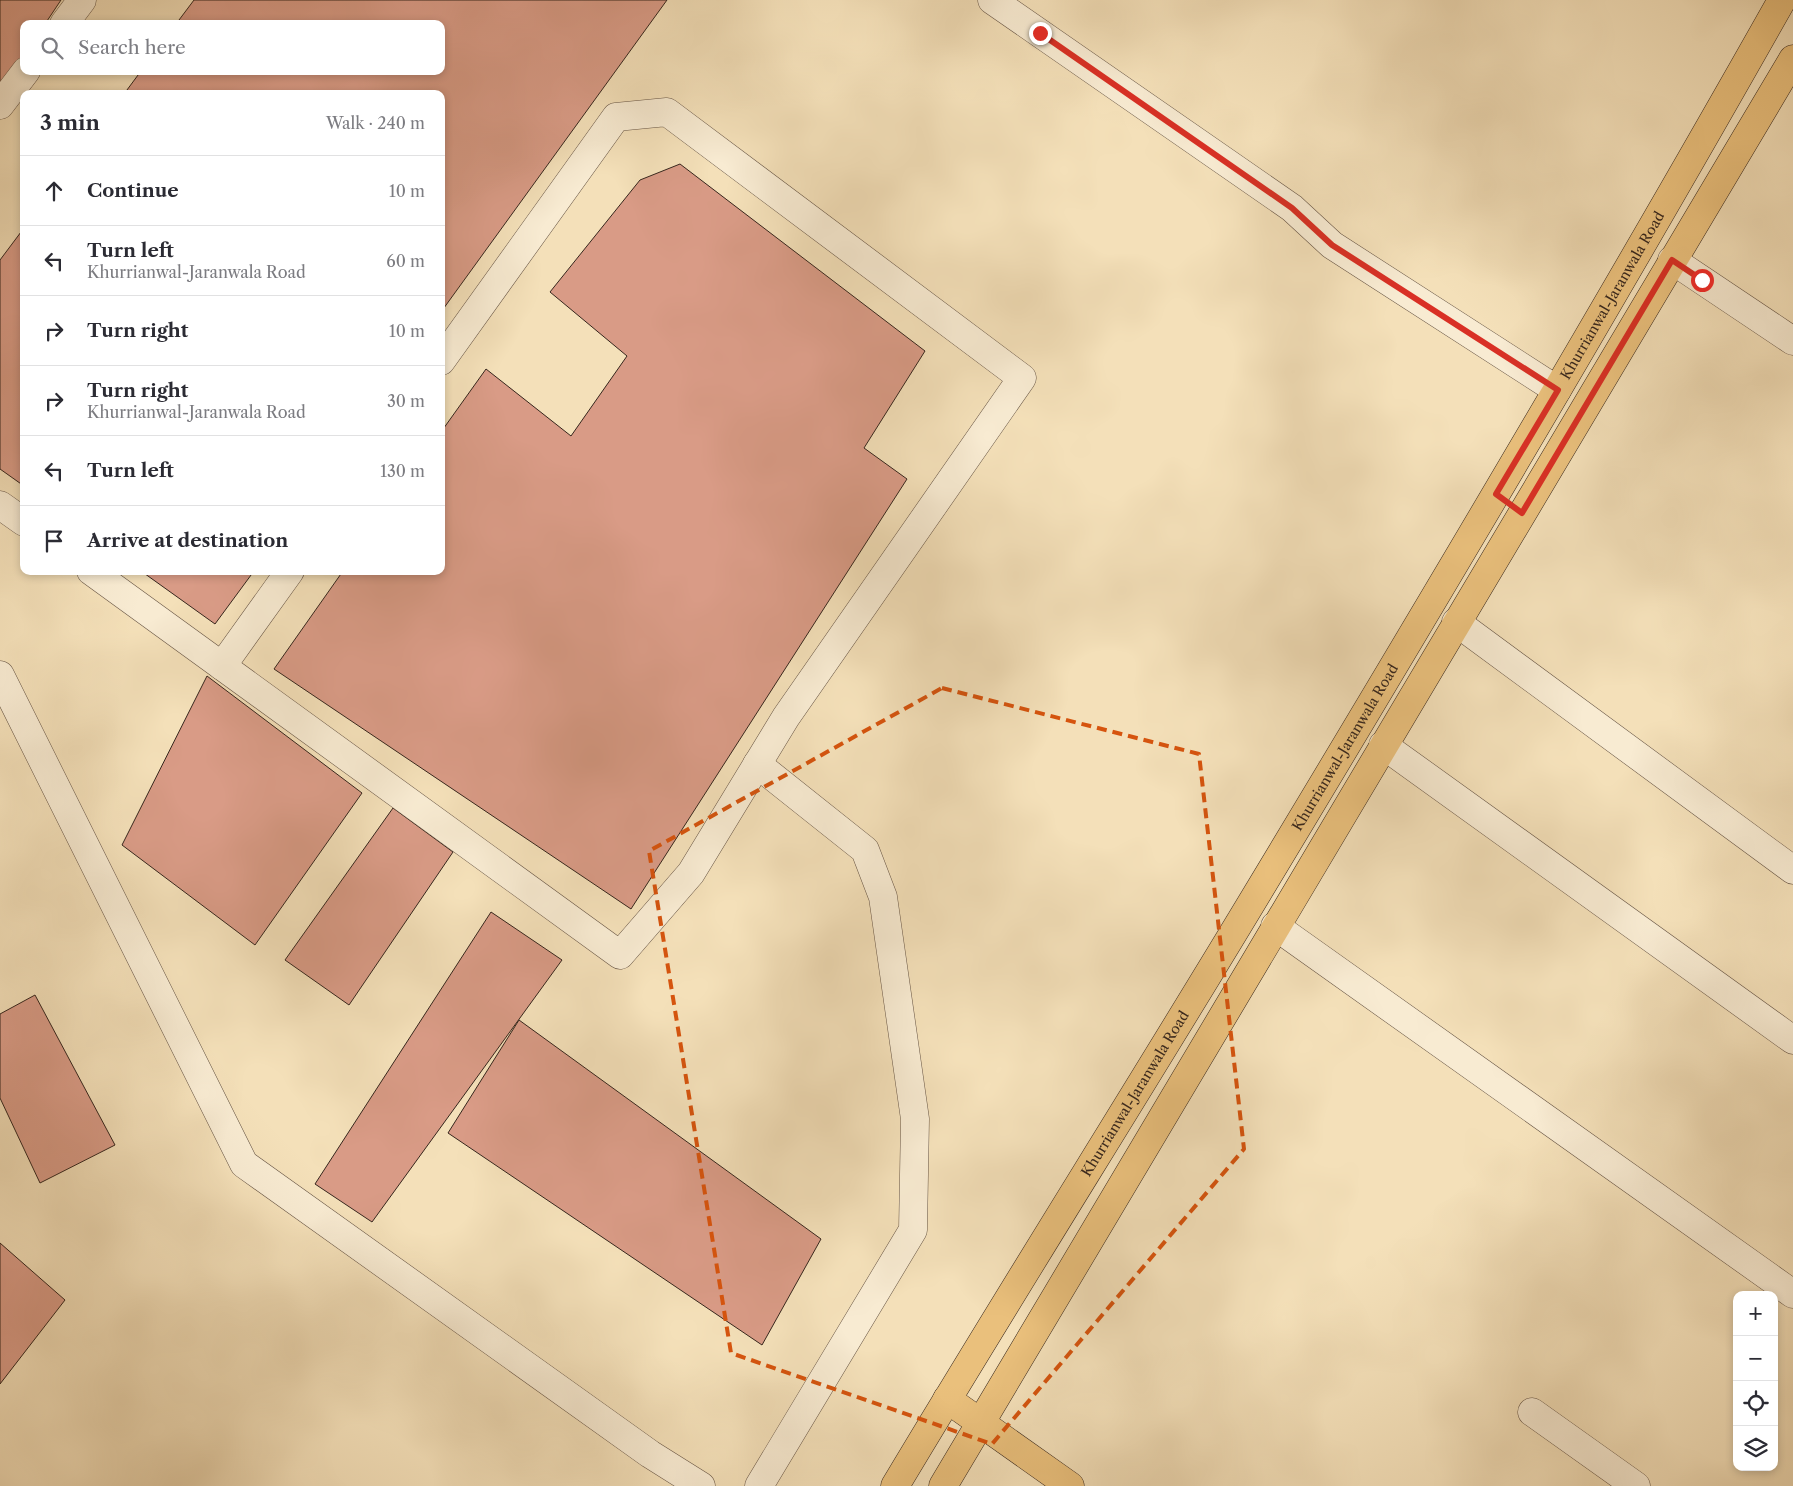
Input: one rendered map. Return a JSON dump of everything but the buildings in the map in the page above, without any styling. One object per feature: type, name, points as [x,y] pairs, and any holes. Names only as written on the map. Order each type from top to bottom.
[{"type":"main road","name":"Khurrianwal-Jaranwala Road","points":[[895,1486],[1248,910],[1644,244],[1782,0]]},
{"type":"main road","points":[[943,1486],[1793,58]]},
{"type":"main road","points":[[1496,494],[1522,513]]},
{"type":"main road","points":[[947,1399],[1070,1486]]},
{"type":"street","points":[[67,20],[82,0]]},
{"type":"street","points":[[992,0],[1292,208],[1332,245],[1558,390]]},
{"type":"street","points":[[0,105],[23,75]]},
{"type":"street","points":[[97,575],[620,955],[691,873],[786,717],[1022,378],[667,112],[616,117],[445,354]]},
{"type":"street","points":[[1672,260],[1793,341]]},
{"type":"street","points":[[0,505],[20,519]]},
{"type":"street","points":[[222,666],[287,575]]},
{"type":"street","points":[[1456,622],[1793,870]]},
{"type":"street","points":[[0,675],[244,1164],[650,1454],[701,1486]]},
{"type":"street","points":[[1383,745],[1793,1040]]},
{"type":"street","points":[[757,764],[865,850],[883,897],[915,1119],[913,1230],[759,1486]]},
{"type":"street","points":[[1275,926],[1793,1294]]},
{"type":"street","points":[[1532,1412],[1636,1486]]},
{"type":"highlighted area","points":[[942,688],[1199,754],[1244,1149],[992,1444],[731,1353],[649,851]]},
{"type":"route","points":[[1040,33],[1292,208],[1332,245],[1558,390],[1496,494],[1522,513],[1672,260],[1702,280]]}]
